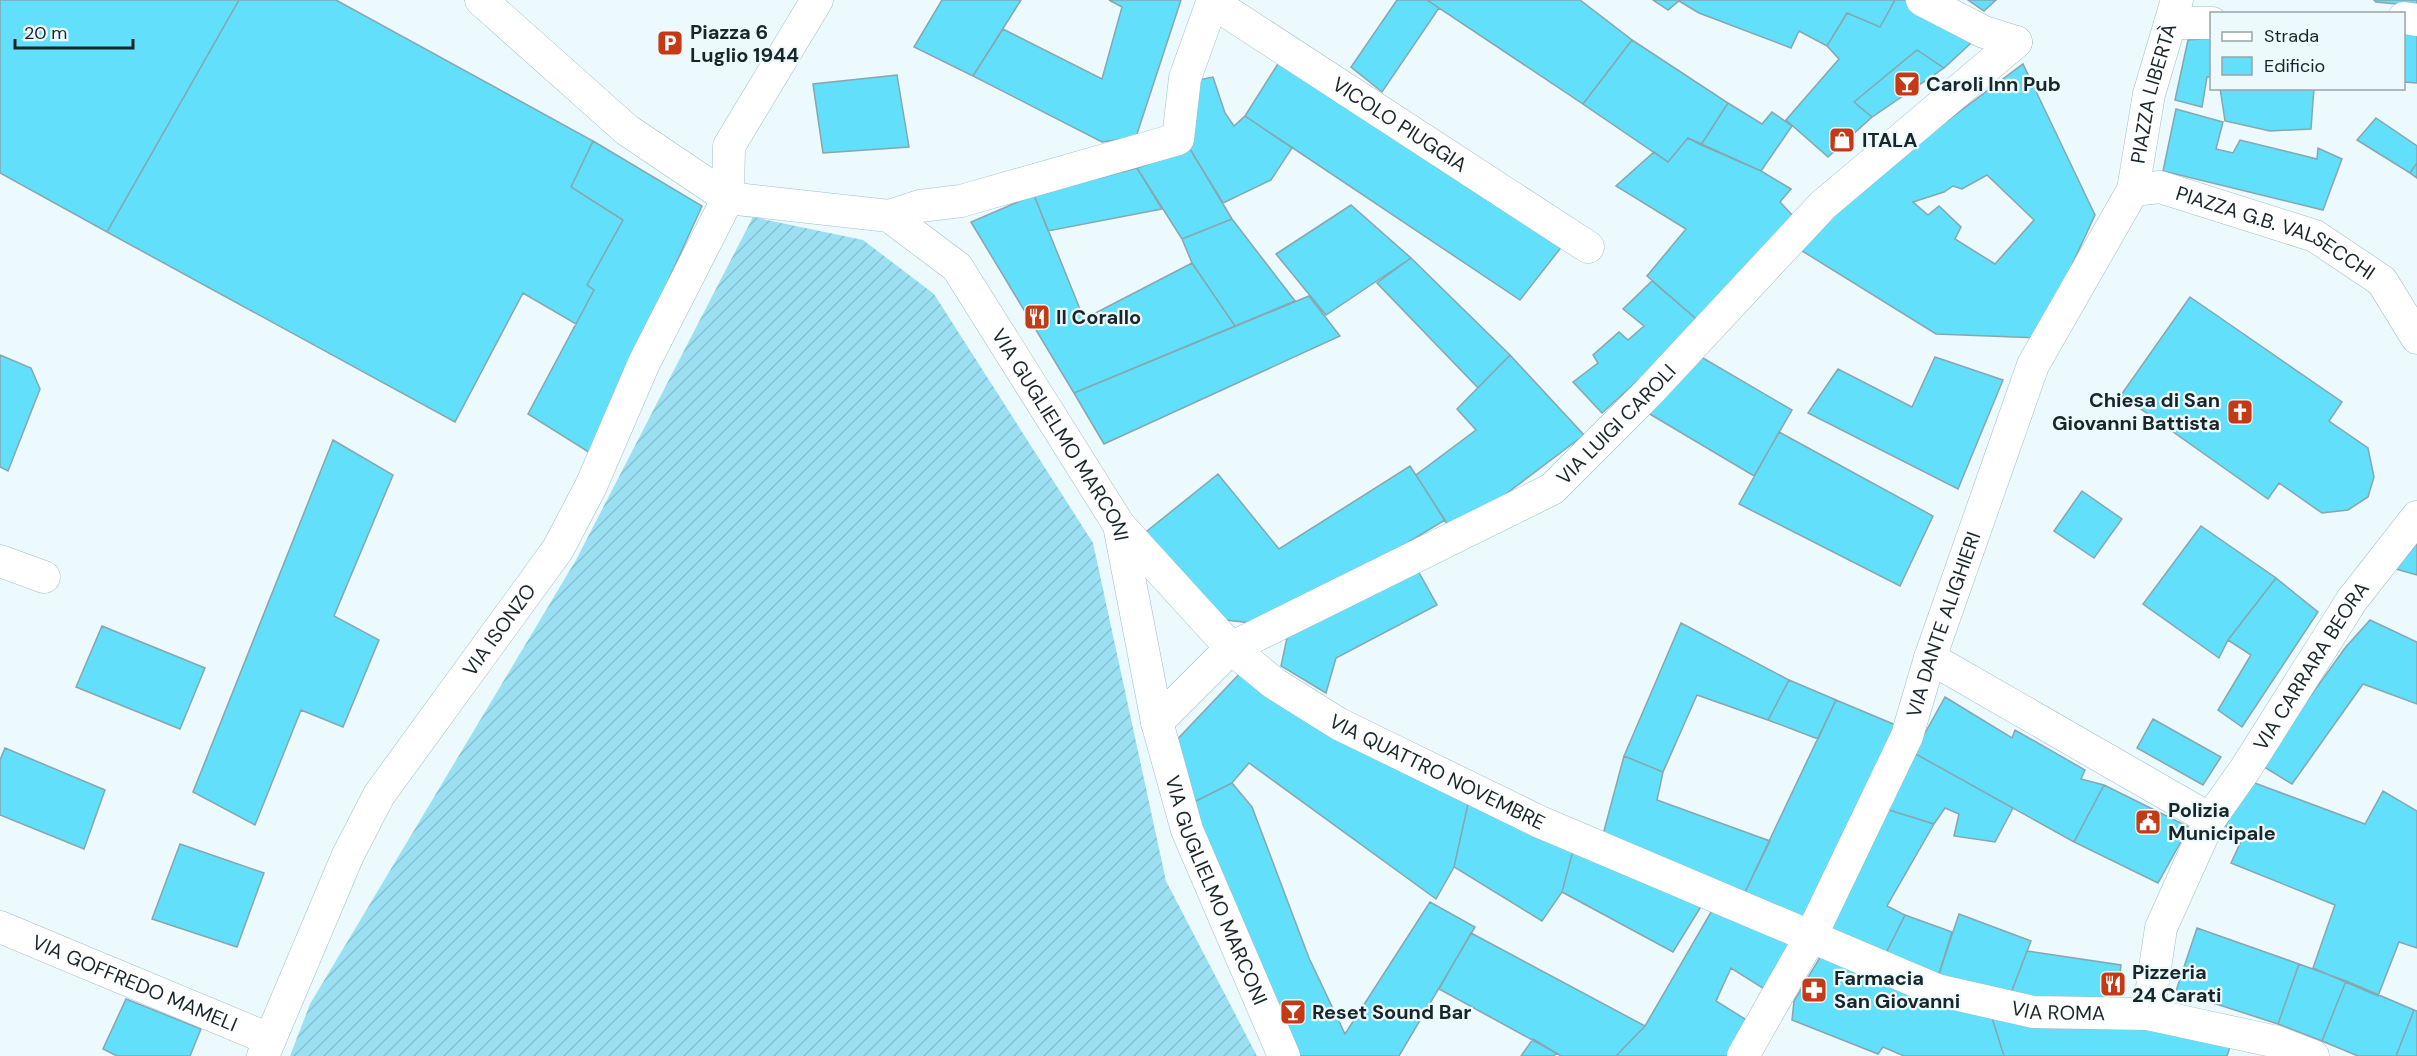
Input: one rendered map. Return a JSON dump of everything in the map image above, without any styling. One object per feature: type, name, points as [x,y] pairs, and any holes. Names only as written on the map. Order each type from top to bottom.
[{"type":"street","points":[[481,0],[627,130],[728,198],[889,216]]},
{"type":"street","points":[[728,198],[729,146],[817,0]]},
{"type":"street","name":"VIA LUIGI CAROLI","points":[[1157,722],[1231,648],[1552,489],[1648,393],[1823,205],[2016,42],[1984,32],[1922,0]]},
{"type":"street","name":"VICOLO PIUGGIA","points":[[889,216],[920,206],[961,201],[1178,140],[1185,78],[1213,1],[1588,247]]},
{"type":"street","points":[[2174,11],[2210,23]]},
{"type":"street","name":"PIAZZA LIBERTÀ","points":[[2133,190],[2149,94],[2174,11]]},
{"type":"street","name":"PIAZZA G.B. VALSECCHI","points":[[2133,190],[2160,187],[2315,236],[2382,281],[2417,338]]},
{"type":"street","name":"VIA DANTE ALIGHIERI","points":[[1743,1056],[1811,936],[1907,736],[1930,658],[2033,365],[2133,190]]},
{"type":"street","name":"VIA ISONZO","points":[[266,1048],[348,855],[379,795],[558,549],[591,486],[644,363],[728,198]]},
{"type":"street","name":"VIA GUGLIELMO MARCONI","points":[[889,216],[957,267],[1119,525],[1157,722],[1187,830],[1284,1056]]},
{"type":"street","name":"VIA CARRARA BEORA","points":[[2148,1014],[2161,928],[2210,819],[2352,600],[2417,517]]},
{"type":"street","name":"VIA QUATTRO NOVEMBRE","points":[[1119,525],[1231,648],[1275,684],[1360,734],[1540,822],[1811,936]]},
{"type":"street","points":[[0,561],[44,578]]},
{"type":"street","points":[[1930,658],[2210,819]]},
{"type":"street","name":"VIA GOFFREDO MAMELI","points":[[0,927],[266,1048]]},
{"type":"street","name":"VIA ROMA","points":[[1811,936],[1937,990],[2033,1012],[2148,1014],[2277,1042],[2313,1056]]},
{"type":"shaded area","points":[[753,217],[863,240],[934,294],[1093,543],[1166,881],[1257,1056],[290,1056],[310,1004],[576,560]]},
{"type":"building","points":[[0,0],[239,0],[107,232],[0,173]]},
{"type":"building","points":[[239,0],[336,0],[593,141],[571,187],[623,220],[587,285],[594,290],[576,324],[523,293],[455,422],[107,232]]},
{"type":"building","points":[[942,0],[1021,0],[973,76],[914,47]]},
{"type":"building","points":[[1109,0],[1181,0],[1136,137],[1102,142],[973,76],[1003,29],[1102,79],[1122,7]]},
{"type":"building","points":[[1397,0],[1427,0],[1439,8],[1382,92],[1351,67]]},
{"type":"building","points":[[1427,0],[1580,0],[1632,40],[1583,104]]},
{"type":"building","points":[[1653,0],[1895,0],[1880,27],[1847,13],[1827,46],[1799,31],[1791,48],[1699,13],[1679,1],[1668,10]]},
{"type":"building","points":[[1895,0],[1913,0],[1982,33],[1944,68],[1917,50],[1854,102],[1872,117],[1828,157],[1786,120],[1839,59],[1827,46],[1847,13],[1880,27]]},
{"type":"building","points":[[1968,0],[1996,0],[1984,11]]},
{"type":"building","points":[[2374,0],[2417,0],[2417,6],[2376,2]]},
{"type":"building","points":[[2405,28],[2417,28],[2417,83],[2405,82]]},
{"type":"building","points":[[2210,38],[2210,77],[2207,77],[2202,107],[2175,100],[2188,40]]},
{"type":"building","points":[[1632,40],[1728,103],[1701,145],[1688,138],[1668,162],[1583,104]]},
{"type":"building","points":[[1917,50],[1944,68],[1872,117],[1854,102]]},
{"type":"building","points":[[1279,62],[1563,245],[1520,300],[1245,116]]},
{"type":"building","points":[[2023,64],[2095,215],[2038,338],[1936,334],[1799,249],[1843,199]],"holes":[[[1987,175],[2034,220],[1995,264],[1955,239],[1961,227],[1939,206],[1928,215],[1913,202],[1944,192],[1953,186],[1962,189]]]},
{"type":"building","points":[[897,75],[909,147],[823,153],[813,84]]},
{"type":"building","points":[[1213,77],[1225,113],[1234,126],[1245,116],[1292,148],[1271,180],[1223,203],[1190,149],[1193,81]]},
{"type":"building","points":[[2220,90],[2314,90],[2311,129],[2270,131],[2225,121]]},
{"type":"building","points":[[1728,103],[1762,124],[1772,112],[1792,126],[1761,171],[1701,145]]},
{"type":"building","points":[[2176,109],[2223,122],[2216,149],[2233,153],[2240,140],[2317,159],[2318,148],[2342,159],[2323,210],[2163,171]]},
{"type":"building","points":[[2376,118],[2417,146],[2417,163],[2410,173],[2357,140]]},
{"type":"building","points":[[1688,138],[1761,171],[1791,189],[1780,202],[1795,218],[1701,323],[1647,276],[1686,229],[1616,186],[1654,152],[1668,162]]},
{"type":"building","points":[[593,141],[702,206],[590,453],[528,414],[594,290],[587,285],[623,220],[571,187]]},
{"type":"building","points":[[1190,149],[1232,219],[1182,239],[1137,168]]},
{"type":"building","points":[[2417,163],[2417,178],[2410,173]]},
{"type":"building","points":[[1137,168],[1162,209],[1048,231],[1034,195]]},
{"type":"building","points":[[1034,195],[1084,319],[1192,263],[1235,326],[1074,393],[971,222]]},
{"type":"building","points":[[1351,205],[1411,258],[1326,315],[1276,254]]},
{"type":"building","points":[[1232,219],[1295,301],[1235,326],[1192,263],[1182,239]]},
{"type":"building","points":[[1411,258],[1510,355],[1478,388],[1377,283]]},
{"type":"building","points":[[1652,281],[1701,323],[1602,413],[1573,382],[1598,363],[1593,355],[1619,332],[1628,340],[1644,326],[1623,309]]},
{"type":"building","points":[[1309,296],[1340,336],[1104,444],[1074,393]]},
{"type":"building","name":"Chiesa di San Giovanni Battista","points":[[2190,297],[2342,402],[2329,421],[2368,448],[2374,477],[2368,497],[2348,510],[2322,513],[2279,483],[2268,499],[2121,395]]},
{"type":"building","points":[[1696,354],[1792,410],[1754,476],[1643,410]]},
{"type":"building","points":[[0,355],[31,368],[40,389],[8,471],[0,467]]},
{"type":"building","points":[[1510,355],[1584,435],[1482,512],[1449,527],[1416,475],[1476,430],[1457,409]]},
{"type":"building","points":[[1935,357],[2003,380],[1958,489],[1808,413],[1838,369],[1912,407]]},
{"type":"building","points":[[1779,432],[1933,516],[1900,586],[1739,504]]},
{"type":"building","points":[[333,440],[393,475],[334,616],[379,640],[343,727],[301,710],[255,825],[193,792]]},
{"type":"building","points":[[1410,466],[1445,520],[1303,606],[1260,624],[1226,620],[1142,535],[1218,474],[1279,549]]},
{"type":"building","points":[[2082,491],[2122,519],[2094,558],[2054,531]]},
{"type":"building","points":[[2201,526],[2276,578],[2228,640],[2219,658],[2143,604]]},
{"type":"building","points":[[2417,543],[2417,575],[2396,569]]},
{"type":"building","points":[[1416,567],[1437,605],[1336,658],[1326,693],[1281,666],[1288,633]]},
{"type":"building","points":[[2276,578],[2318,612],[2242,727],[2218,710],[2251,655],[2228,640]]},
{"type":"building","points":[[2370,620],[2417,642],[2417,704],[2363,684],[2292,784],[2261,765],[2345,648]]},
{"type":"building","points":[[1681,623],[1789,680],[1768,720],[1697,695],[1663,772],[1624,756]]},
{"type":"building","points":[[102,626],[205,668],[180,729],[76,687]]},
{"type":"building","points":[[1245,668],[1468,804],[1454,867],[1436,899],[1249,763],[1232,783],[1192,803],[1171,746]]},
{"type":"building","points":[[1789,680],[1836,700],[1818,739],[1768,720]]},
{"type":"building","points":[[1945,697],[2012,738],[2015,730],[2085,770],[2081,779],[2104,785],[2074,842],[1914,753]]},
{"type":"building","points":[[1836,700],[1898,726],[1808,920],[1744,894]]},
{"type":"building","points":[[2153,719],[2221,757],[2203,785],[2137,748]]},
{"type":"building","points":[[5,748],[105,790],[84,849],[0,815],[0,760]]},
{"type":"building","points":[[1914,753],[2013,808],[1995,842],[1954,836],[1959,814],[1945,808],[1934,824],[1886,809]]},
{"type":"building","points":[[1624,756],[1663,772],[1657,800],[1770,841],[1744,894],[1601,842]]},
{"type":"building","points":[[2252,782],[2365,824],[2383,791],[2417,811],[2417,948],[2399,942],[2378,996],[2313,968],[2335,905],[2231,863],[2243,837],[2221,823]]},
{"type":"building","points":[[1232,783],[1252,807],[1309,958],[1345,1034],[1430,902],[1475,927],[1399,1056],[1292,1056],[1192,803]]},
{"type":"building","points":[[2104,785],[2189,827],[2158,883],[2074,842]]},
{"type":"building","points":[[1468,804],[1574,847],[1562,892],[1542,921],[1454,867]]},
{"type":"building","points":[[1886,809],[1934,824],[1887,906],[1905,915],[1885,955],[1829,928]]},
{"type":"building","points":[[180,844],[264,873],[237,947],[152,919]]},
{"type":"building","points":[[1574,847],[1705,900],[1673,952],[1562,892]]},
{"type":"building","points":[[1714,907],[1799,940],[1769,992],[1731,968],[1716,1001],[1753,1024],[1734,1056],[1616,1056],[1645,1026]]},
{"type":"building","points":[[1959,914],[2031,941],[2009,998],[1937,980]]},
{"type":"building","points":[[1905,915],[1952,932],[1937,980],[1885,955]]},
{"type":"building","points":[[2197,928],[2299,964],[2278,1024],[2176,991]]},
{"type":"building","points":[[1471,933],[1645,1026],[1616,1056],[1561,1056],[1439,989]]},
{"type":"building","points":[[2027,951],[2121,965],[2117,1003],[2009,998]]},
{"type":"building","points":[[1822,954],[1992,1018],[2004,1056],[1904,1056],[1883,1047],[1878,1054],[1792,1020],[1794,1001]]},
{"type":"building","points":[[2299,964],[2346,981],[2322,1041],[2278,1024]]},
{"type":"building","points":[[2346,981],[2414,1010],[2396,1056],[2358,1056],[2322,1041]]},
{"type":"building","points":[[126,999],[201,1029],[190,1056],[117,1056],[103,1049]]},
{"type":"building","points":[[2414,1010],[2417,1011],[2417,1056],[2396,1056]]},
{"type":"building","points":[[1992,1018],[2157,1025],[2233,1038],[2227,1056],[2004,1056]]},
{"type":"building","points":[[1533,1039],[1556,1053],[1554,1056],[1521,1056]]},
{"type":"place","name":"Piazza 6 Luglio 1944","points":[[670,43]]},
{"type":"place","name":"Caroli Inn Pub","points":[[1907,84]]},
{"type":"place","name":"ITALA","points":[[1842,140]]},
{"type":"place","name":"Il Corallo","points":[[1037,317]]},
{"type":"place","name":"Chiesa di San Giovanni Battista","points":[[2240,412]]},
{"type":"place","name":"Polizia Municipale","points":[[2148,822]]},
{"type":"place","name":"Pizzeria 24 Carati","points":[[2113,984]]},
{"type":"place","name":"Farmacia San Giovanni","points":[[1814,990]]},
{"type":"place","name":"Reset Sound Bar","points":[[1293,1012]]}]
